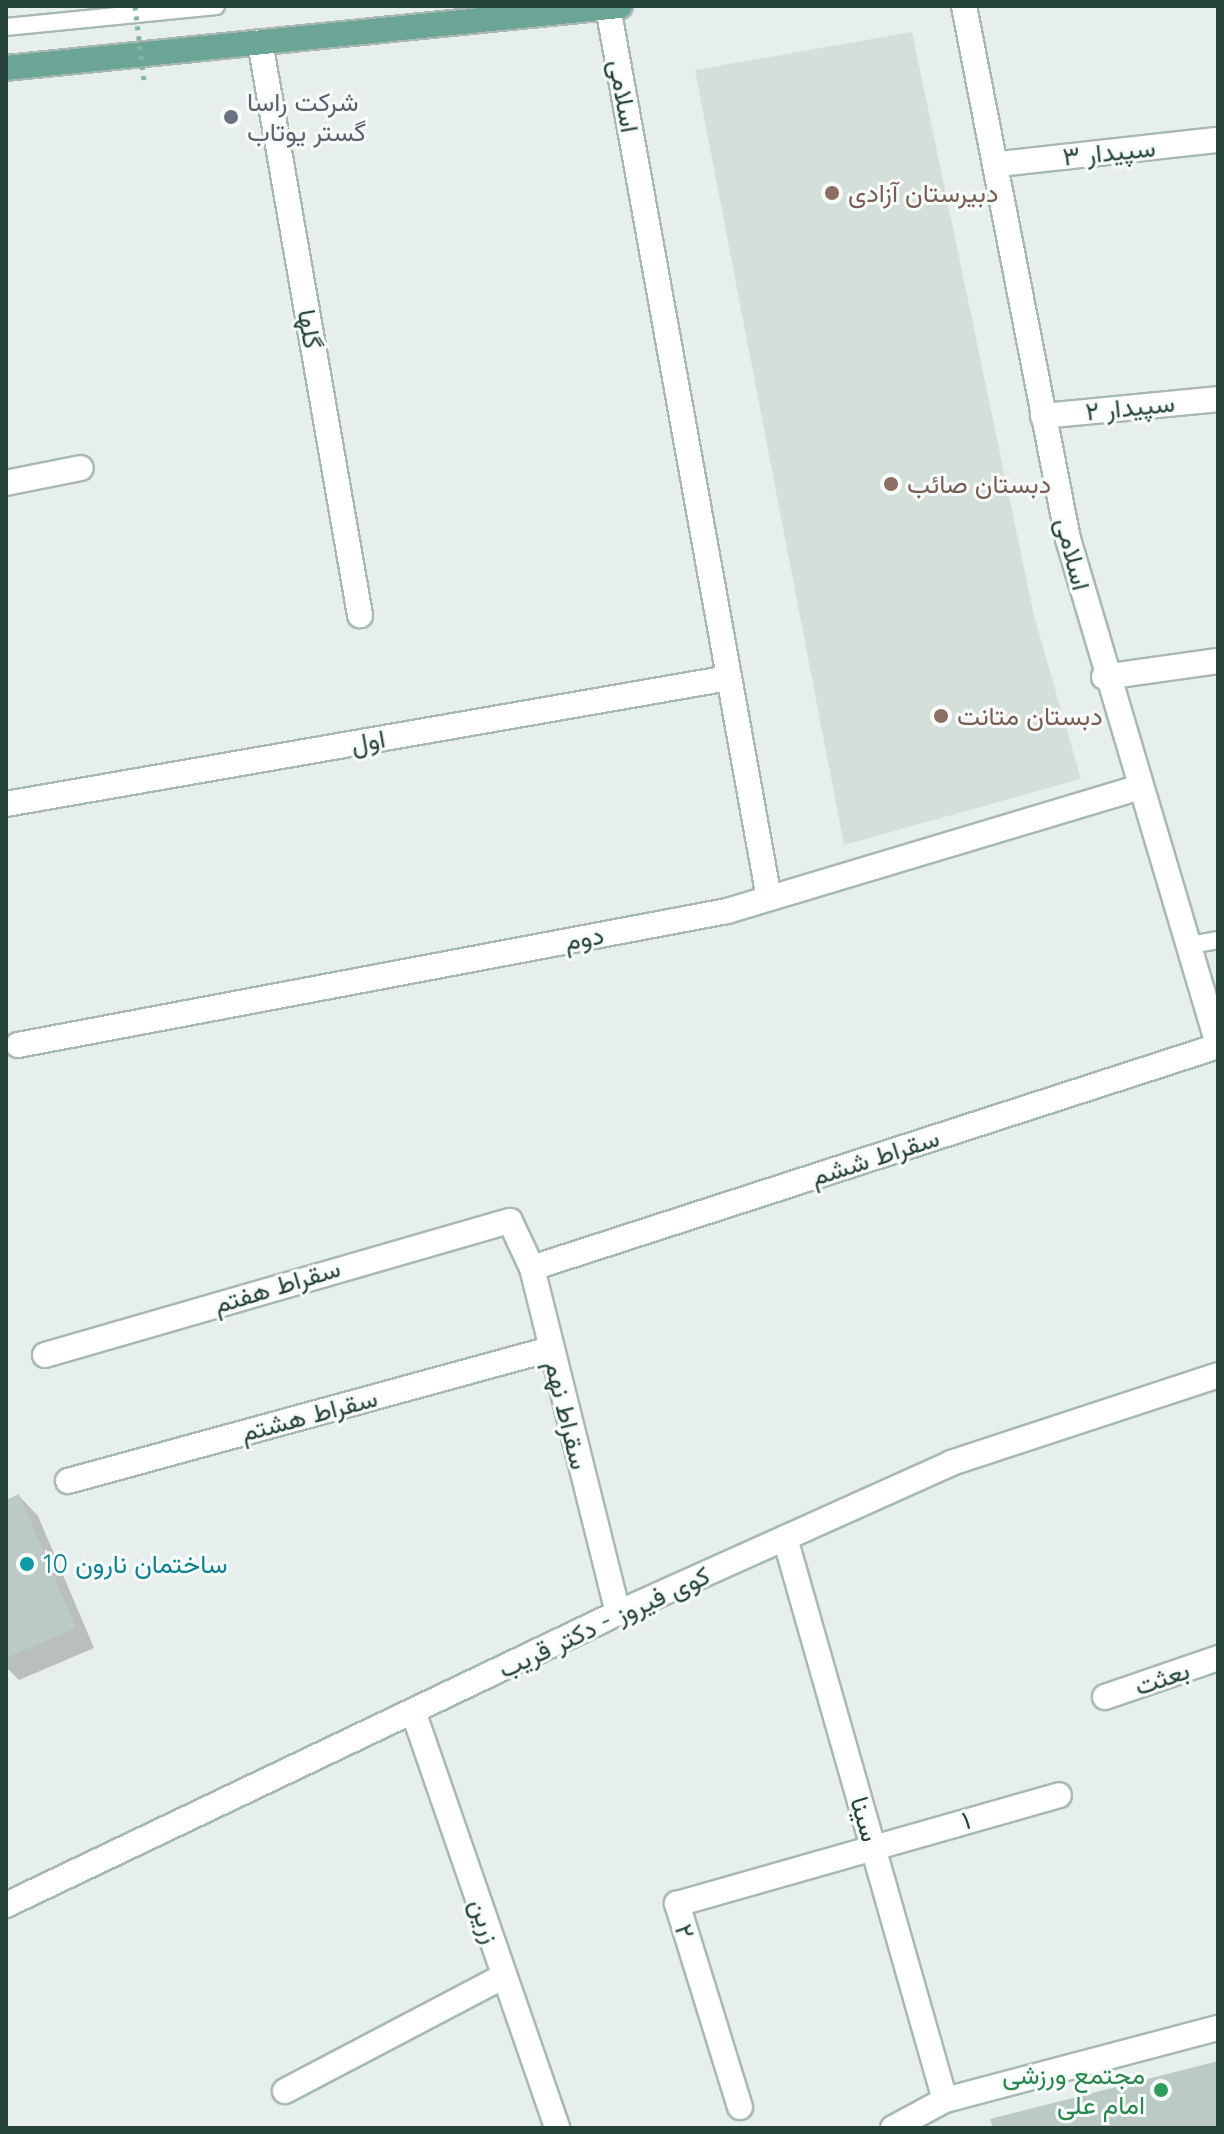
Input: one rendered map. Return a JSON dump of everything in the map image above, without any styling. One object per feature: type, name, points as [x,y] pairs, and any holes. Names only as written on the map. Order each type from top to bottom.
[{"type":"main road","points":[[6,68],[614,7]]},
{"type":"street","name":"اسلامی","points":[[964,6],[999,164],[1043,416],[1104,677],[1190,945],[1218,1045]]},
{"type":"street","name":"اسلامی","points":[[614,7],[768,893]]},
{"type":"street","name":"گلها","points":[[260,42],[360,615]]},
{"type":"street","name":"سپیدار ۳","points":[[999,164],[1218,140]]},
{"type":"street","name":"سپیدار ۲","points":[[1043,416],[1218,399]]},
{"type":"street","points":[[6,483],[81,468]]},
{"type":"street","points":[[1104,677],[1218,661]]},
{"type":"street","name":"اول","points":[[6,804],[729,678]]},
{"type":"street","name":"دوم","points":[[18,1045],[727,911],[768,893],[1140,787]]},
{"type":"street","name":"سقراط ششم","points":[[532,1268],[1218,1045]]},
{"type":"street","name":"سقراط نهم","points":[[510,1221],[532,1268],[618,1613]]},
{"type":"street","name":"سقراط هفتم","points":[[45,1355],[510,1221]]},
{"type":"street","name":"سقراط هشتم","points":[[68,1481],[550,1349]]},
{"type":"street","name":"کوی فیروز - دکتر قریب","points":[[6,1905],[414,1714],[618,1613],[951,1463],[1218,1375]]},
{"type":"street","name":"سینا","points":[[785,1538],[945,2100]]},
{"type":"street","name":"بعثت","points":[[1105,1697],[1218,1658]]},
{"type":"street","name":"زرین","points":[[414,1714],[557,2128]]},
{"type":"street","name":"۱","points":[[872,1846],[1059,1795]]},
{"type":"street","name":"۲","points":[[740,2107],[677,1904],[872,1846]]},
{"type":"street","points":[[285,2091],[504,1976]]},
{"type":"street","points":[[893,2128],[945,2100],[1218,2028]]},
{"type":"lane","points":[[6,27],[216,6]]},
{"type":"lane","points":[[1190,945],[1218,940]]},
{"type":"path","points":[[135,6],[144,80]]},
{"type":"shaded area","points":[[912,32],[1034,616],[1081,779],[844,845],[695,70]]},
{"type":"building","name":"ساختمان نارون 10","points":[[19,1494],[76,1628],[6,1658],[6,1500]]},
{"type":"building","name":"مجتمع ورزشی امام علی","points":[[1218,2061],[1218,2128],[993,2128],[990,2119]]},
{"type":"place","name":"شرکت راسا گستر یوتاب","points":[[231,117]]},
{"type":"place","name":"دبیرستان آزادی","points":[[832,193]]},
{"type":"place","name":"دبستان صائب","points":[[891,484]]},
{"type":"place","name":"دبستان متانت","points":[[941,716]]},
{"type":"place","name":"ساختمان نارون 10","points":[[27,1564]]},
{"type":"place","name":"مجتمع ورزشی امام علی","points":[[1161,2090]]}]
